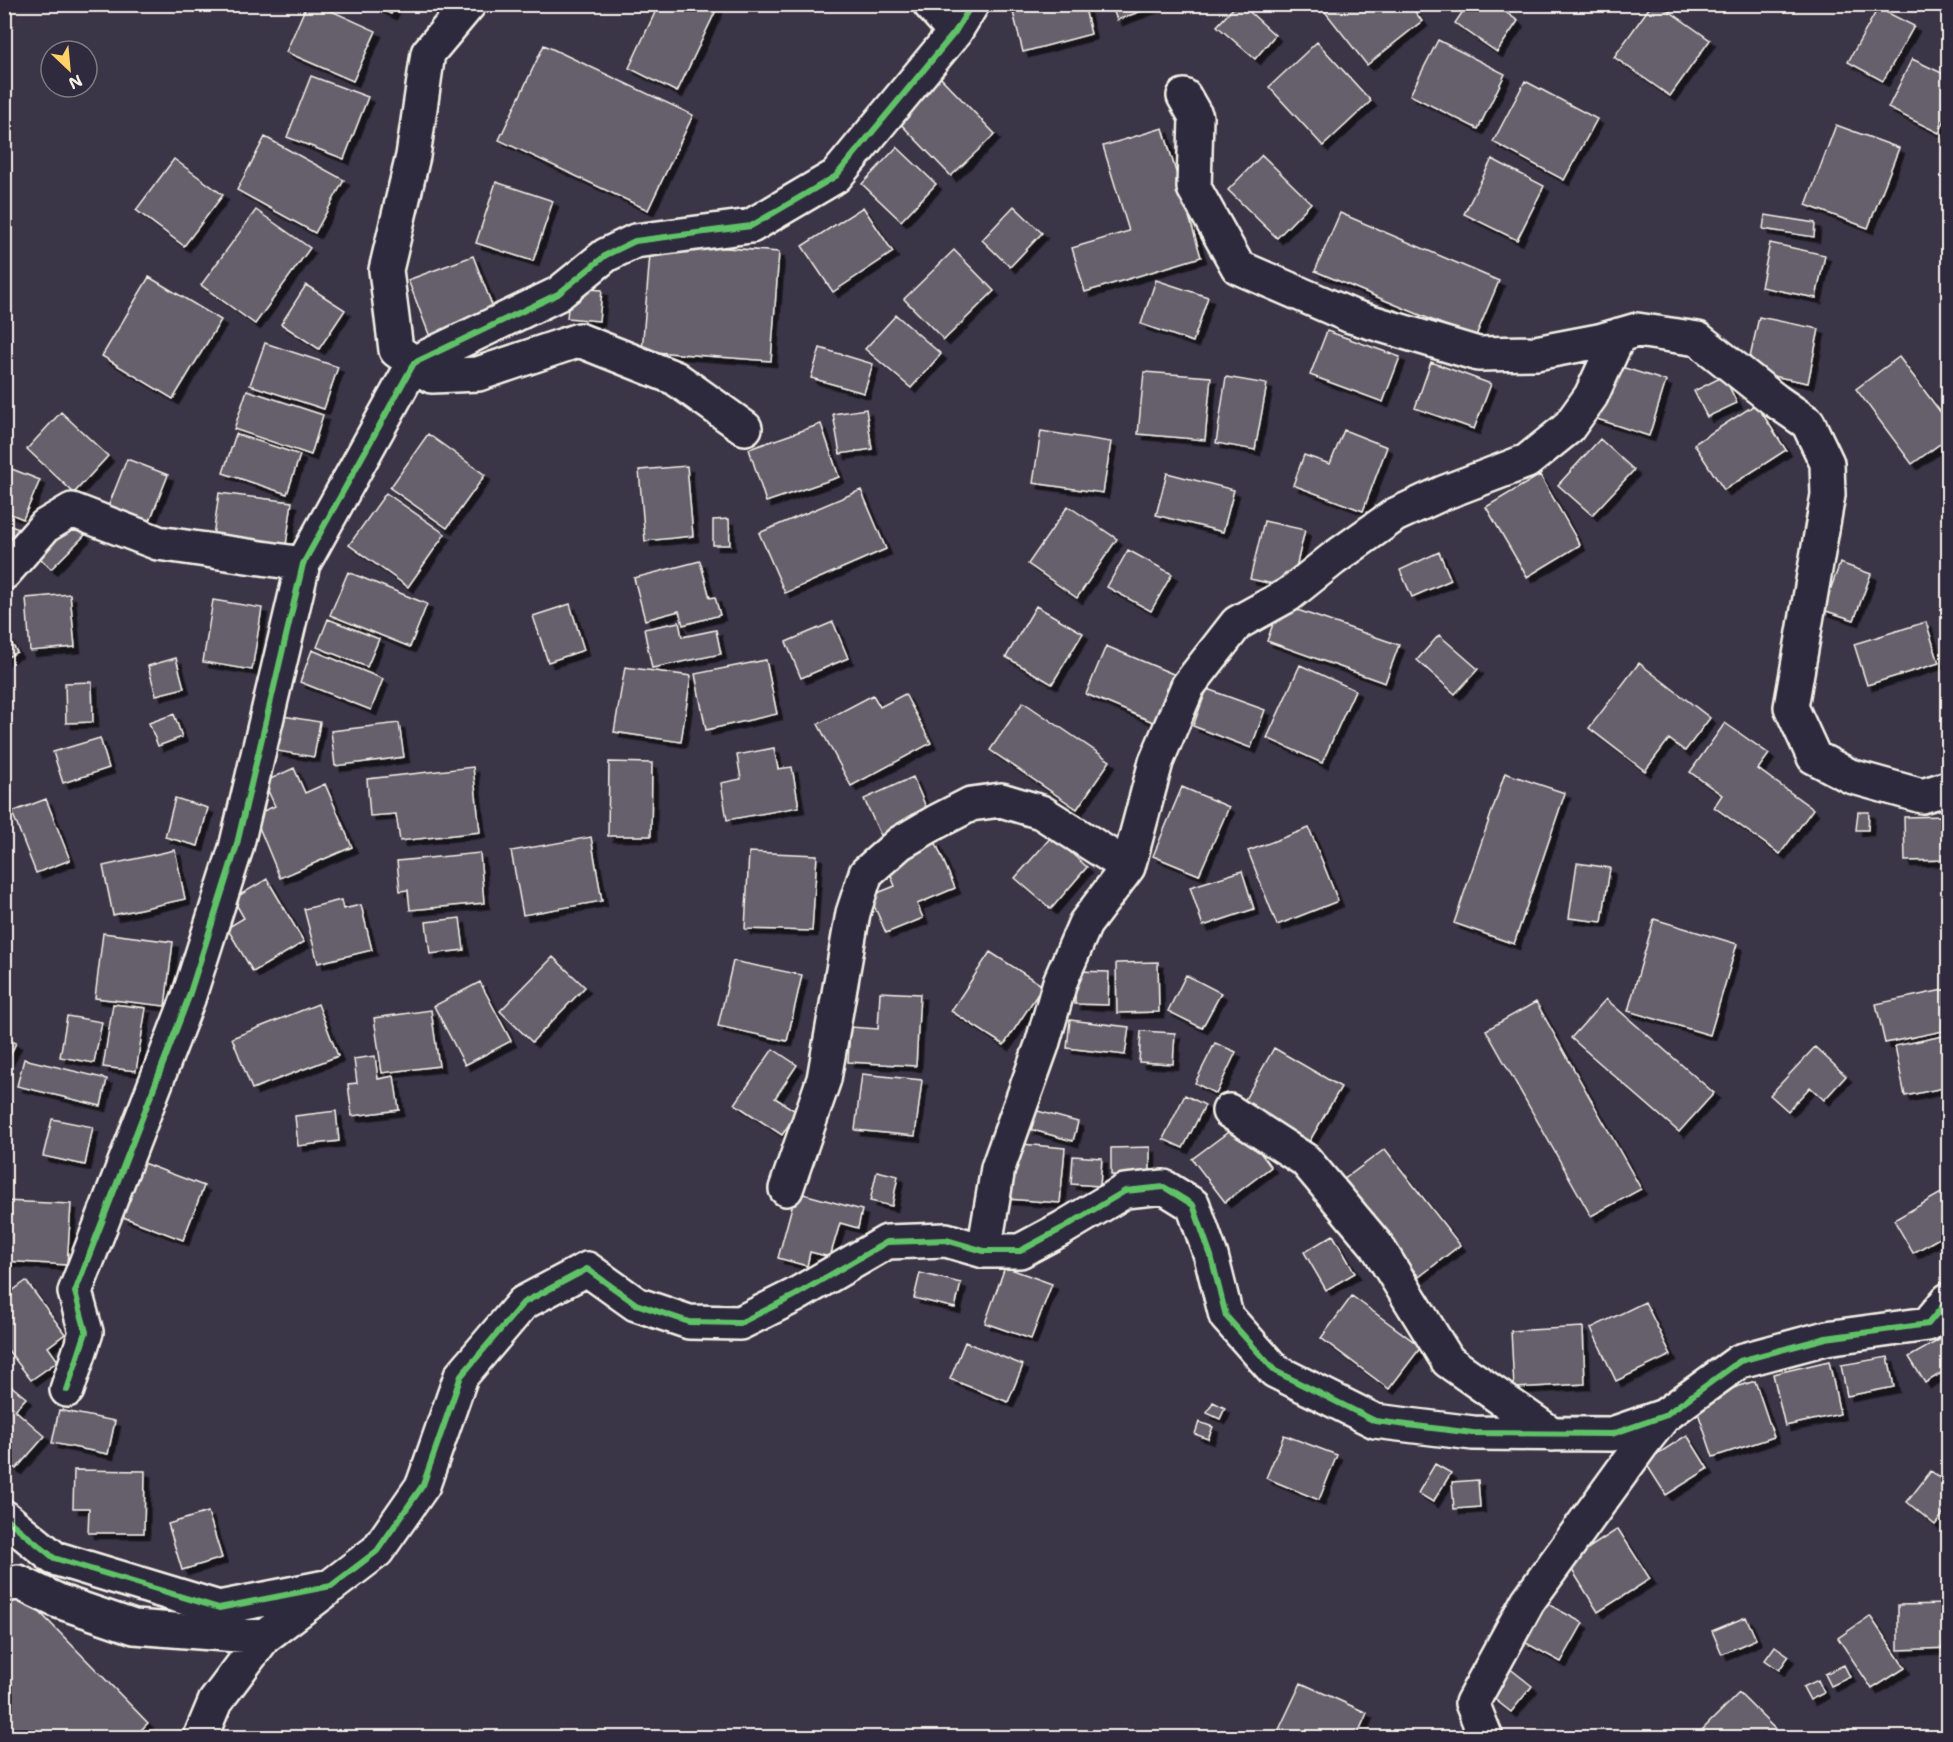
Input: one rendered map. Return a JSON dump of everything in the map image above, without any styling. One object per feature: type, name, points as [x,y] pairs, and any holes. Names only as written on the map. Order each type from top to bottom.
[{"type":"street","points":[[469,4],[428,53],[413,156],[386,270],[396,350],[432,376],[478,374],[579,340],[675,378],[745,428]]},
{"type":"street","points":[[930,4],[955,32]]},
{"type":"street","points":[[67,1390],[86,1332],[75,1293],[188,999],[236,848],[303,564],[414,363],[558,294],[606,255],[635,241],[750,226],[836,176],[955,32],[972,4]]},
{"type":"street","points":[[1184,96],[1196,117],[1194,188],[1238,267],[1351,316],[1478,354],[1536,354],[1599,341],[1637,330],[1698,339],[1776,401],[1808,423],[1827,463],[1828,495],[1791,707],[1814,757],[1850,776],[1922,796],[1948,788]]},
{"type":"street","points":[[984,1251],[998,1168],[1042,1045],[1060,982],[1085,924],[1128,867],[1156,762],[1188,686],[1237,622],[1288,595],[1333,559],[1395,515],[1443,493],[1527,462],[1568,428],[1574,420],[1591,396],[1619,335]]},
{"type":"street","points":[[4,573],[45,526],[72,510],[158,543],[303,564]]},
{"type":"street","points":[[786,1189],[824,1079],[853,913],[866,873],[900,843],[936,822],[971,804],[1001,800],[1041,812],[1128,867]]},
{"type":"street","points":[[1229,1111],[1305,1160],[1377,1246],[1448,1361],[1552,1434]]},
{"type":"street","points":[[200,1737],[215,1702],[264,1637],[377,1551],[423,1485],[461,1376],[524,1303],[587,1269],[636,1304],[678,1319],[689,1322],[740,1323],[794,1296],[887,1242],[946,1240],[984,1251],[1020,1251],[1125,1191],[1164,1187],[1193,1205],[1211,1256],[1226,1316],[1275,1371],[1375,1421],[1473,1433],[1612,1434],[1664,1416]]},
{"type":"street","points":[[1486,1737],[1472,1703],[1528,1601],[1664,1416],[1740,1361],[1826,1338],[1928,1324],[1948,1300]]},
{"type":"street","points":[[4,1517],[54,1558],[219,1608],[331,1586]]},
{"type":"street","points":[[4,1586],[18,1582],[58,1602],[134,1628],[264,1637]]},
{"type":"building","points":[[307,4],[316,4],[376,31],[353,81],[286,52]]},
{"type":"building","points":[[371,4],[396,4],[391,14]]},
{"type":"building","points":[[659,4],[719,4],[677,92],[629,68]]},
{"type":"building","points":[[1011,4],[1084,4],[1091,34],[1023,52]]},
{"type":"building","points":[[1111,4],[1158,4],[1158,5],[1117,20]]},
{"type":"building","points":[[1237,4],[1241,4],[1275,35],[1255,59],[1217,26]]},
{"type":"building","points":[[1319,4],[1409,4],[1422,21],[1367,65]]},
{"type":"building","points":[[1468,4],[1494,4],[1518,21],[1497,52],[1455,23]]},
{"type":"building","points":[[1652,4],[1659,4],[1710,40],[1670,96],[1614,57]]},
{"type":"building","points":[[1878,8],[1914,26],[1883,81],[1848,62]]},
{"type":"building","points":[[1438,40],[1505,74],[1478,129],[1410,95]]},
{"type":"building","points":[[1317,42],[1371,101],[1323,146],[1269,87]]},
{"type":"building","points":[[544,45],[693,115],[648,210],[499,140]]},
{"type":"building","points":[[1912,59],[1948,76],[1948,113],[1939,133],[1888,108]]},
{"type":"building","points":[[311,76],[368,97],[344,159],[287,137]]},
{"type":"building","points":[[939,76],[995,134],[951,176],[895,118]]},
{"type":"building","points":[[1525,81],[1597,119],[1564,180],[1493,142]]},
{"type":"building","points":[[1836,125],[1899,148],[1868,228],[1806,205]]},
{"type":"building","points":[[1163,128],[1201,257],[1085,292],[1072,248],[1129,231],[1103,146]]},
{"type":"building","points":[[265,137],[344,180],[315,233],[237,190]]},
{"type":"building","points":[[897,147],[936,184],[901,221],[862,184]]},
{"type":"building","points":[[1262,155],[1311,203],[1277,238],[1228,190]]},
{"type":"building","points":[[174,159],[223,195],[184,246],[136,210]]},
{"type":"building","points":[[1492,159],[1544,186],[1517,240],[1464,214]]},
{"type":"building","points":[[496,182],[553,201],[533,261],[476,243]]},
{"type":"building","points":[[1014,206],[1042,233],[1010,267],[982,240]]},
{"type":"building","points":[[863,207],[893,252],[833,292],[802,246]]},
{"type":"building","points":[[256,210],[310,248],[255,324],[201,285]]},
{"type":"building","points":[[1340,213],[1499,281],[1475,338],[1315,271]]},
{"type":"building","points":[[1765,215],[1815,223],[1814,237],[1763,229]]},
{"type":"building","points":[[651,242],[779,252],[771,361],[642,351]]},
{"type":"building","points":[[1770,243],[1825,255],[1816,298],[1761,287]]},
{"type":"building","points":[[954,250],[994,291],[944,340],[904,299]]},
{"type":"building","points":[[473,256],[497,318],[432,342],[408,280]]},
{"type":"building","points":[[149,277],[221,320],[173,399],[102,356]]},
{"type":"building","points":[[1156,280],[1208,297],[1193,342],[1141,324]]},
{"type":"building","points":[[306,285],[345,310],[319,349],[281,324]]},
{"type":"building","points":[[570,288],[602,290],[599,321],[567,318]]},
{"type":"building","points":[[896,315],[941,354],[911,388],[865,349]]},
{"type":"building","points":[[1759,317],[1819,329],[1808,383],[1747,371]]},
{"type":"building","points":[[1327,331],[1400,357],[1383,402],[1310,375]]},
{"type":"building","points":[[265,343],[338,367],[324,409],[250,385]]},
{"type":"building","points":[[820,348],[873,364],[864,393],[811,378]]},
{"type":"building","points":[[1899,357],[1948,422],[1948,438],[1912,464],[1856,389]]},
{"type":"building","points":[[1431,362],[1491,384],[1474,429],[1415,408]]},
{"type":"building","points":[[1609,363],[1666,381],[1649,436],[1591,417]]},
{"type":"building","points":[[1144,372],[1211,377],[1205,440],[1138,434]]},
{"type":"building","points":[[1724,376],[1737,403],[1707,417],[1694,391]]},
{"type":"building","points":[[1226,377],[1267,384],[1255,450],[1216,443]]},
{"type":"building","points":[[247,390],[323,415],[311,455],[234,429]]},
{"type":"building","points":[[1756,404],[1786,450],[1724,490],[1694,444]]},
{"type":"building","points":[[866,409],[872,449],[840,454],[833,414]]},
{"type":"building","points":[[61,412],[108,456],[74,493],[27,449]]},
{"type":"building","points":[[821,424],[839,477],[766,502],[749,449]]},
{"type":"building","points":[[1344,430],[1387,447],[1363,511],[1293,485],[1304,455],[1330,464]]},
{"type":"building","points":[[1041,431],[1111,442],[1103,493],[1033,483]]},
{"type":"building","points":[[236,434],[300,455],[287,494],[223,473]]},
{"type":"building","points":[[428,434],[485,475],[447,528],[390,488]]},
{"type":"building","points":[[1600,439],[1634,470],[1592,515],[1558,485]]},
{"type":"building","points":[[127,459],[168,475],[149,523],[108,507]]},
{"type":"building","points":[[4,466],[40,480],[23,519],[4,511]]},
{"type":"building","points":[[687,466],[693,536],[645,541],[639,470]]},
{"type":"building","points":[[1167,473],[1234,490],[1223,532],[1156,515]]},
{"type":"building","points":[[1540,475],[1580,545],[1527,577],[1486,507]]},
{"type":"building","points":[[861,490],[886,549],[785,593],[759,533]]},
{"type":"building","points":[[219,493],[292,502],[286,545],[213,536]]},
{"type":"building","points":[[386,493],[445,534],[408,587],[349,545]]},
{"type":"building","points":[[1068,506],[1117,539],[1077,598],[1028,564]]},
{"type":"building","points":[[69,519],[85,535],[51,569],[35,553]]},
{"type":"building","points":[[729,519],[730,545],[713,545],[713,520]]},
{"type":"building","points":[[1264,521],[1305,530],[1291,588],[1250,579]]},
{"type":"building","points":[[4,523],[21,530],[4,556]]},
{"type":"building","points":[[1128,550],[1172,574],[1151,611],[1107,587]]},
{"type":"building","points":[[1439,552],[1451,580],[1412,597],[1400,570]]},
{"type":"building","points":[[700,561],[710,598],[715,597],[720,615],[683,625],[679,611],[645,620],[634,578]]},
{"type":"building","points":[[1840,563],[1871,574],[1854,620],[1823,610]]},
{"type":"building","points":[[348,572],[427,604],[410,647],[330,615]]},
{"type":"building","points":[[70,594],[75,647],[30,651],[26,598]]},
{"type":"building","points":[[213,600],[262,608],[252,670],[203,662]]},
{"type":"building","points":[[570,604],[584,650],[548,662],[533,616]]},
{"type":"building","points":[[1280,604],[1399,645],[1385,683],[1267,641]]},
{"type":"building","points":[[1036,606],[1083,633],[1052,684],[1006,657]]},
{"type":"building","points":[[328,619],[379,639],[367,667],[317,647]]},
{"type":"building","points":[[679,622],[682,637],[716,630],[721,654],[652,668],[644,629]]},
{"type":"building","points":[[833,622],[848,658],[801,678],[786,642]]},
{"type":"building","points":[[1926,622],[1939,663],[1867,685],[1854,644]]},
{"type":"building","points":[[4,632],[17,652],[4,659]]},
{"type":"building","points":[[1439,635],[1478,669],[1455,694],[1417,660]]},
{"type":"building","points":[[1106,646],[1178,676],[1158,724],[1086,694]]},
{"type":"building","points":[[312,650],[383,679],[371,710],[300,682]]},
{"type":"building","points":[[176,658],[184,688],[156,695],[148,666]]},
{"type":"building","points":[[766,660],[777,714],[706,730],[695,674]]},
{"type":"building","points":[[1639,663],[1710,718],[1685,751],[1669,739],[1645,771],[1589,728]]},
{"type":"building","points":[[1300,665],[1355,690],[1322,763],[1267,738]]},
{"type":"building","points":[[625,667],[691,676],[681,742],[614,732]]},
{"type":"building","points":[[92,682],[93,722],[66,723],[65,683]]},
{"type":"building","points":[[1207,689],[1265,710],[1251,748],[1193,726]]},
{"type":"building","points":[[905,694],[931,743],[851,786],[818,724],[873,695],[880,707]]},
{"type":"building","points":[[1023,702],[1110,761],[1077,809],[990,750]]},
{"type":"building","points":[[174,714],[182,737],[158,746],[149,723]]},
{"type":"building","points":[[283,716],[320,722],[314,757],[277,751]]},
{"type":"building","points":[[1948,718],[1948,734],[1941,721]]},
{"type":"building","points":[[399,723],[404,757],[335,766],[331,731]]},
{"type":"building","points":[[1725,723],[1769,754],[1758,769],[1813,809],[1780,854],[1714,807],[1722,795],[1690,772]]},
{"type":"building","points":[[100,738],[109,768],[63,783],[53,752]]},
{"type":"building","points":[[774,748],[778,769],[792,767],[799,807],[727,820],[721,783],[741,779],[737,755]]},
{"type":"building","points":[[609,762],[652,763],[651,836],[608,836]]},
{"type":"building","points":[[473,767],[480,832],[400,841],[396,814],[370,816],[367,779]]},
{"type":"building","points":[[294,768],[305,793],[325,784],[352,847],[280,878],[254,815],[275,806],[264,782]]},
{"type":"building","points":[[1505,773],[1565,793],[1514,944],[1454,923]]},
{"type":"building","points":[[913,777],[929,814],[881,836],[864,799]]},
{"type":"building","points":[[1182,787],[1229,807],[1199,875],[1153,856]]},
{"type":"building","points":[[175,798],[208,808],[198,846],[165,837]]},
{"type":"building","points":[[46,799],[70,860],[36,873],[12,812]]},
{"type":"building","points":[[1858,812],[1869,812],[1868,830],[1856,830]]},
{"type":"building","points":[[1948,816],[1948,860],[1905,861],[1904,817]]},
{"type":"building","points":[[1309,828],[1338,901],[1277,925],[1248,851]]},
{"type":"building","points":[[1052,836],[1087,867],[1051,909],[1015,878]]},
{"type":"building","points":[[591,837],[602,901],[523,915],[511,851]]},
{"type":"building","points":[[935,841],[955,888],[917,904],[923,918],[886,933],[870,896],[895,886],[885,861]]},
{"type":"building","points":[[175,850],[185,899],[113,915],[103,866]]},
{"type":"building","points":[[749,852],[817,855],[812,931],[745,929]]},
{"type":"building","points":[[480,853],[484,903],[410,910],[408,890],[400,891],[397,861]]},
{"type":"building","points":[[1577,863],[1610,868],[1602,922],[1569,918]]},
{"type":"building","points":[[1242,871],[1254,909],[1203,926],[1190,887]]},
{"type":"building","points":[[267,879],[304,942],[253,972],[227,928],[244,918],[233,899]]},
{"type":"building","points":[[341,900],[343,909],[361,905],[372,950],[318,963],[304,909]]},
{"type":"building","points":[[460,918],[464,950],[430,954],[426,922]]},
{"type":"building","points":[[1654,919],[1737,944],[1710,1035],[1628,1011]]},
{"type":"building","points":[[103,933],[173,942],[165,1006],[95,998]]},
{"type":"building","points":[[990,952],[1043,986],[1004,1045],[951,1011]]},
{"type":"building","points":[[553,957],[585,987],[532,1042],[500,1011]]},
{"type":"building","points":[[733,961],[802,975],[787,1041],[718,1026]]},
{"type":"building","points":[[1158,962],[1159,1012],[1117,1013],[1116,963]]},
{"type":"building","points":[[1076,971],[1109,972],[1108,1005],[1075,1004]]},
{"type":"building","points":[[1186,975],[1221,993],[1202,1028],[1168,1011]]},
{"type":"building","points":[[480,982],[511,1041],[465,1065],[434,1006]]},
{"type":"building","points":[[1948,989],[1948,1030],[1885,1043],[1876,1004]]},
{"type":"building","points":[[880,992],[920,994],[916,1066],[848,1062],[850,1027],[878,1029]]},
{"type":"building","points":[[1606,999],[1714,1093],[1679,1132],[1571,1038]]},
{"type":"building","points":[[1536,1002],[1641,1189],[1591,1216],[1486,1030]]},
{"type":"building","points":[[113,1004],[146,1008],[136,1071],[103,1067]]},
{"type":"building","points":[[318,1004],[338,1056],[252,1089],[232,1038]]},
{"type":"building","points":[[431,1010],[439,1066],[382,1073],[374,1018]]},
{"type":"building","points":[[67,1016],[102,1022],[94,1063],[60,1057]]},
{"type":"building","points":[[1070,1020],[1129,1027],[1125,1055],[1067,1048]]},
{"type":"building","points":[[1141,1031],[1175,1033],[1173,1064],[1139,1062]]},
{"type":"building","points":[[1948,1035],[1948,1087],[1905,1096],[1895,1046]]},
{"type":"building","points":[[4,1038],[16,1043],[4,1068]]},
{"type":"building","points":[[1215,1043],[1236,1052],[1216,1094],[1195,1083]]},
{"type":"building","points":[[1815,1047],[1846,1076],[1824,1100],[1810,1087],[1788,1111],[1770,1095]]},
{"type":"building","points":[[1274,1048],[1341,1087],[1305,1149],[1239,1110]]},
{"type":"building","points":[[773,1049],[797,1065],[775,1098],[797,1112],[782,1135],[735,1104]]},
{"type":"building","points":[[375,1056],[378,1079],[394,1076],[399,1110],[352,1116],[348,1084],[357,1083],[354,1059]]},
{"type":"building","points":[[24,1059],[107,1079],[101,1106],[17,1086]]},
{"type":"building","points":[[862,1074],[922,1080],[915,1136],[855,1130]]},
{"type":"building","points":[[1185,1095],[1205,1105],[1183,1148],[1163,1139]]},
{"type":"building","points":[[1034,1110],[1078,1122],[1073,1141],[1029,1129]]},
{"type":"building","points":[[336,1111],[339,1141],[298,1146],[295,1116]]},
{"type":"building","points":[[52,1119],[93,1127],[85,1165],[43,1156]]},
{"type":"building","points":[[1239,1124],[1271,1167],[1225,1202],[1192,1159]]},
{"type":"building","points":[[1011,1143],[1065,1148],[1060,1203],[1007,1199]]},
{"type":"building","points":[[1150,1147],[1150,1175],[1111,1175],[1111,1148]]},
{"type":"building","points":[[1385,1149],[1460,1245],[1419,1277],[1343,1180]]},
{"type":"building","points":[[1073,1156],[1102,1158],[1100,1186],[1071,1184]]},
{"type":"building","points":[[143,1163],[204,1186],[183,1240],[123,1217]]},
{"type":"building","points":[[877,1171],[898,1176],[892,1206],[870,1201]]},
{"type":"building","points":[[1948,1189],[1948,1233],[1913,1253],[1894,1220]]},
{"type":"building","points":[[796,1192],[862,1210],[858,1228],[840,1223],[830,1257],[810,1252],[807,1266],[778,1258]]},
{"type":"building","points":[[4,1201],[71,1204],[67,1265],[4,1261]]},
{"type":"building","points":[[1333,1235],[1355,1273],[1326,1290],[1304,1252]]},
{"type":"building","points":[[1005,1267],[1052,1284],[1031,1339],[985,1323]]},
{"type":"building","points":[[920,1273],[961,1283],[955,1308],[914,1298]]},
{"type":"building","points":[[26,1281],[65,1334],[48,1347],[58,1361],[31,1380],[4,1345],[4,1297]]},
{"type":"building","points":[[1352,1296],[1421,1347],[1389,1389],[1321,1338]]},
{"type":"building","points":[[1645,1302],[1671,1355],[1616,1381],[1591,1328]]},
{"type":"building","points":[[1583,1327],[1585,1384],[1514,1388],[1511,1331]]},
{"type":"building","points":[[1948,1335],[1948,1369],[1925,1383],[1909,1357]]},
{"type":"building","points":[[965,1342],[1023,1365],[1008,1402],[950,1379]]},
{"type":"building","points":[[1888,1357],[1894,1387],[1847,1396],[1841,1365]]},
{"type":"building","points":[[1829,1361],[1840,1414],[1785,1426],[1773,1374]]},
{"type":"building","points":[[4,1380],[26,1398],[15,1410],[45,1436],[16,1469],[4,1459]]},
{"type":"building","points":[[1755,1381],[1774,1437],[1713,1457],[1694,1401]]},
{"type":"building","points":[[1213,1402],[1225,1408],[1220,1419],[1207,1413]]},
{"type":"building","points":[[59,1410],[115,1421],[108,1454],[52,1443]]},
{"type":"building","points":[[1199,1422],[1213,1427],[1208,1439],[1195,1434]]},
{"type":"building","points":[[1284,1435],[1337,1455],[1319,1500],[1266,1478]]},
{"type":"building","points":[[1687,1435],[1708,1469],[1666,1495],[1645,1462]]},
{"type":"building","points":[[1435,1464],[1451,1473],[1433,1502],[1418,1493]]},
{"type":"building","points":[[74,1470],[145,1471],[144,1533],[88,1533],[89,1508],[73,1508]]},
{"type":"building","points":[[1931,1471],[1948,1484],[1948,1508],[1935,1525],[1907,1502]]},
{"type":"building","points":[[1478,1480],[1480,1507],[1454,1509],[1452,1482]]},
{"type":"building","points":[[208,1512],[222,1558],[182,1570],[168,1524]]},
{"type":"building","points":[[1618,1529],[1650,1579],[1598,1612],[1567,1562]]},
{"type":"building","points":[[20,1592],[148,1723],[133,1738],[4,1738],[4,1607]]},
{"type":"building","points":[[1546,1603],[1583,1623],[1561,1662],[1524,1642]]},
{"type":"building","points":[[1948,1604],[1948,1648],[1898,1650],[1898,1605]]},
{"type":"building","points":[[1870,1616],[1905,1668],[1872,1689],[1838,1638]]},
{"type":"building","points":[[1746,1617],[1756,1639],[1722,1654],[1712,1631]]},
{"type":"building","points":[[1775,1646],[1789,1656],[1779,1670],[1765,1660]]},
{"type":"building","points":[[1504,1664],[1532,1686],[1511,1712],[1483,1690]]},
{"type":"building","points":[[1844,1665],[1850,1677],[1831,1686],[1825,1674]]},
{"type":"building","points":[[1818,1680],[1824,1693],[1810,1700],[1803,1687]]},
{"type":"building","points":[[1301,1683],[1367,1713],[1356,1738],[1275,1738]]},
{"type":"building","points":[[1739,1693],[1784,1738],[1700,1738],[1697,1735]]},
{"type":"cycle path","points":[[67,1390],[86,1332],[75,1292],[188,999],[236,848],[303,564],[414,363],[558,294],[606,255],[635,241],[751,226],[836,176],[955,32],[972,4]]},
{"type":"cycle path","points":[[4,1517],[54,1558],[219,1608],[331,1586],[377,1551],[423,1485],[461,1376],[523,1303],[587,1269],[636,1304],[689,1322],[740,1323],[794,1296],[887,1242],[946,1240],[984,1251],[1020,1251],[1125,1191],[1164,1187],[1193,1205],[1211,1256],[1226,1316],[1275,1371],[1375,1421],[1473,1433],[1612,1434],[1664,1416],[1740,1361],[1826,1338],[1928,1324],[1948,1300]]}]
